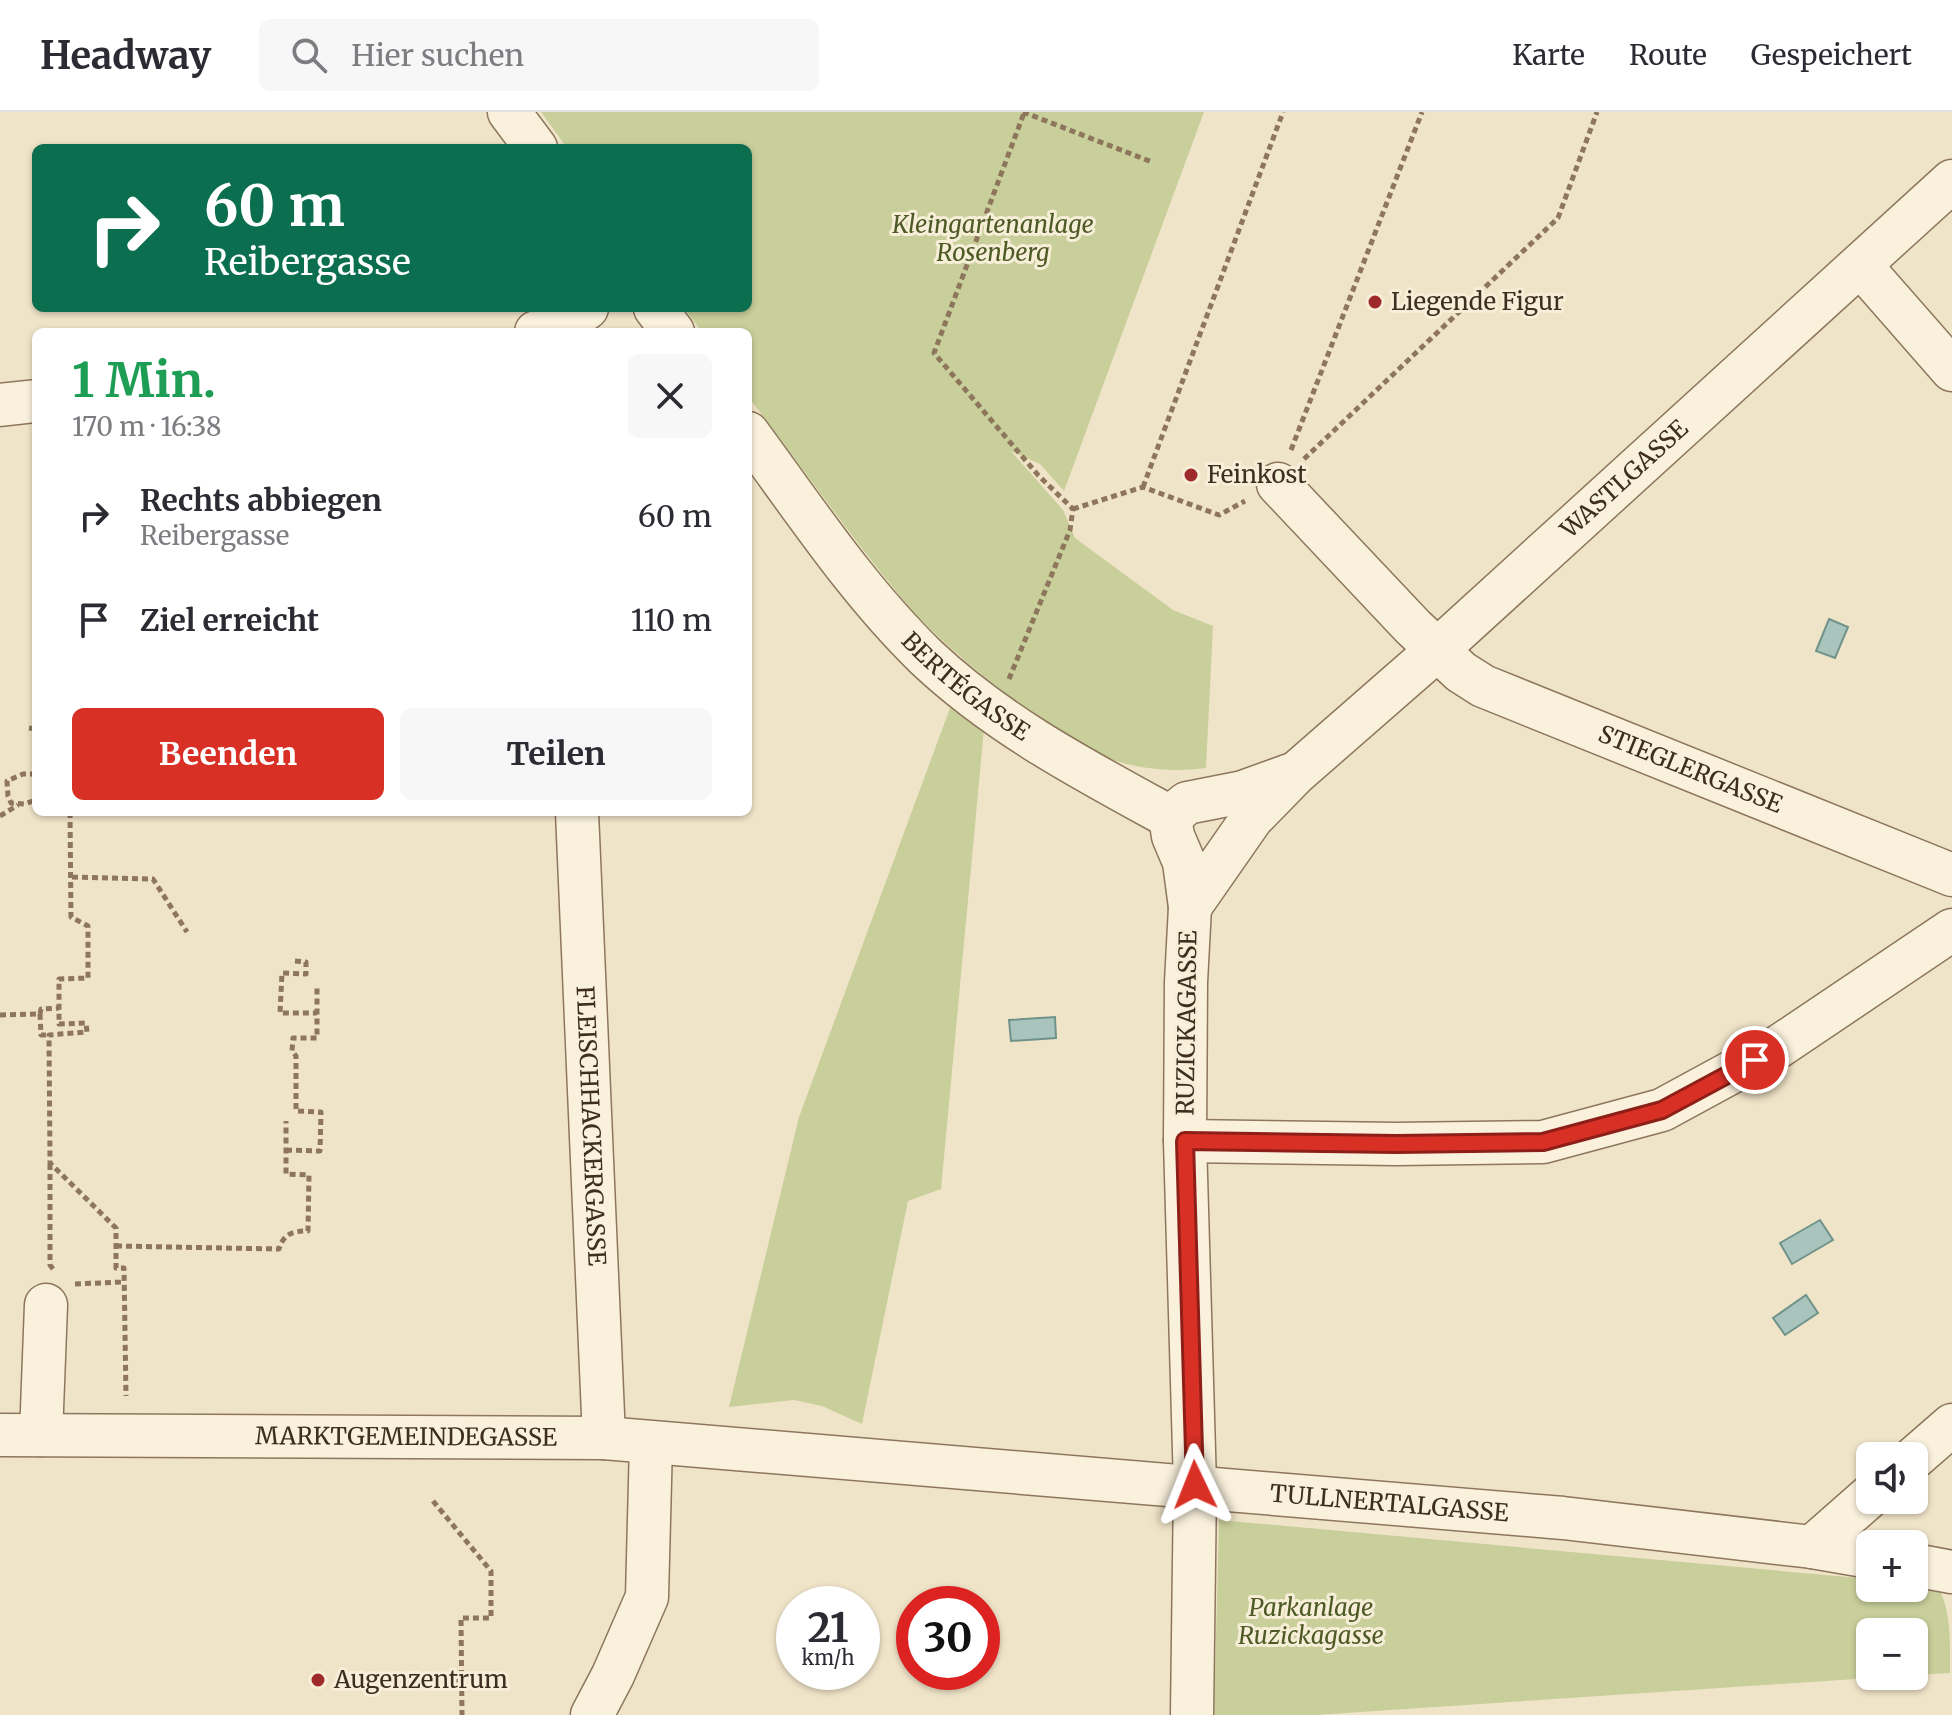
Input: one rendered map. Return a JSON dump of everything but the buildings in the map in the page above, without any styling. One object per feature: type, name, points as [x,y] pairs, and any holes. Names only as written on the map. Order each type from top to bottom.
[{"type":"street","points":[[509,112],[533,144]]},
{"type":"street","name":"WASTLGASSE","points":[[1190,907],[1252,818],[1295,774],[1437,650],[1952,181]]},
{"type":"street","points":[[1861,266],[1952,370]]},
{"type":"street","points":[[0,405],[32,401]]},
{"type":"street","name":"BERTÉGASSE","points":[[752,438],[858,581],[926,656],[994,713],[1054,753],[1170,817]]},
{"type":"street","name":"STIEGLERGASSE","points":[[1278,484],[1437,650],[1461,672],[1483,686],[1952,875]]},
{"type":"street","name":"WASTLGASSE","points":[[1170,817],[1187,803],[1243,792],[1295,774]]},
{"type":"street","name":"FLEISCHHACKERGASSE","points":[[577,816],[604,1438]]},
{"type":"street","points":[[1170,817],[1173,836],[1184,862],[1190,907]]},
{"type":"street","name":"RUZICKAGASSE","points":[[1190,907],[1185,1141],[1195,1485],[1192,1715]]},
{"type":"street","points":[[1185,1141],[1396,1144],[1543,1142],[1662,1110],[1778,1047],[1952,930]]},
{"type":"street","points":[[41,1435],[56,1288]]},
{"type":"street","points":[[1928,1446],[1952,1425]]},
{"type":"street","name":"MARKTGEMEINDEGASSE","points":[[0,1435],[604,1438],[810,1455]]},
{"type":"street","points":[[592,1715],[647,1597],[651,1443]]},
{"type":"street","name":"TULLNERTALGASSE","points":[[810,1455],[1563,1518],[1856,1555]]},
{"type":"street","points":[[1812,1547],[1856,1508]]},
{"type":"street","points":[[1928,1568],[1952,1572]]},
{"type":"path","points":[[1073,509],[1038,475],[934,353],[1023,112],[1152,162]]},
{"type":"path","points":[[1143,487],[1283,112]]},
{"type":"path","points":[[1278,484],[1422,112]]},
{"type":"path","points":[[1073,509],[1143,487],[1219,515],[1257,492],[1278,484],[1558,218],[1597,112]]},
{"type":"path","points":[[994,713],[1070,530],[1073,509]]},
{"type":"path","points":[[18,805],[11,803],[7,781],[23,774],[32,774]]},
{"type":"path","points":[[0,816],[32,801]]},
{"type":"path","points":[[59,1008],[41,1009],[41,1035],[87,1032],[86,1023],[59,1024],[59,1008],[59,979],[88,978],[88,926],[71,917],[70,816]]},
{"type":"path","points":[[72,877],[153,879],[187,932]]},
{"type":"path","points":[[295,961],[306,962],[306,974],[282,973],[280,1013],[317,1013]]},
{"type":"path","points":[[286,1150],[320,1151],[321,1112],[296,1111],[296,1056],[292,1051],[293,1038],[317,1038],[317,987]]},
{"type":"path","points":[[0,1015],[40,1014]]},
{"type":"path","points":[[49,1035],[50,1265],[56,1288],[124,1282]]},
{"type":"path","points":[[116,1246],[279,1249],[281,1240],[288,1234],[308,1231],[309,1175],[286,1174],[286,1121]]},
{"type":"path","points":[[50,1163],[116,1228],[116,1268],[124,1268],[127,1436]]},
{"type":"path","points":[[433,1501],[491,1571],[491,1618],[461,1618],[462,1715]]},
{"type":"path","points":[[346,1683],[461,1681]]},
{"type":"green space","name":"Kleingartenanlage Rosenberg","points":[[541,112],[1204,112],[1064,491],[1040,464],[1011,451],[1063,510],[1075,538],[1173,610],[1213,626],[1206,768],[1184,770],[1138,766],[1092,751],[1034,715],[974,668],[904,601],[753,403],[752,328],[699,328],[687,312],[752,312],[752,144],[564,144]]},
{"type":"green space","points":[[950,708],[984,729],[941,1189],[908,1201],[862,1424],[822,1406],[794,1400],[729,1407],[799,1117]]},
{"type":"green space","name":"Parkanlage Ruzickagasse","points":[[1219,1520],[1856,1578],[1856,1602],[1928,1602],[1928,1584],[1937,1585],[1948,1616],[1950,1673],[1928,1674],[1928,1618],[1856,1618],[1856,1679],[1316,1715],[1214,1715]]},
{"type":"water","points":[[1829,619],[1848,627],[1835,658],[1816,651]]},
{"type":"water","points":[[1055,1017],[1056,1038],[1011,1041],[1009,1020]]},
{"type":"water","points":[[1820,1220],[1833,1240],[1792,1264],[1780,1243]]},
{"type":"water","points":[[1806,1295],[1818,1313],[1785,1335],[1773,1318]]},
{"type":"place","name":"Liegende Figur","points":[[1375,302]]},
{"type":"place","name":"Feinkost","points":[[1191,475]]},
{"type":"place","name":"Augenzentrum","points":[[318,1680]]},
{"type":"route","points":[[1195,1485],[1185,1141],[1396,1144],[1543,1142],[1662,1110],[1755,1060]]}]
